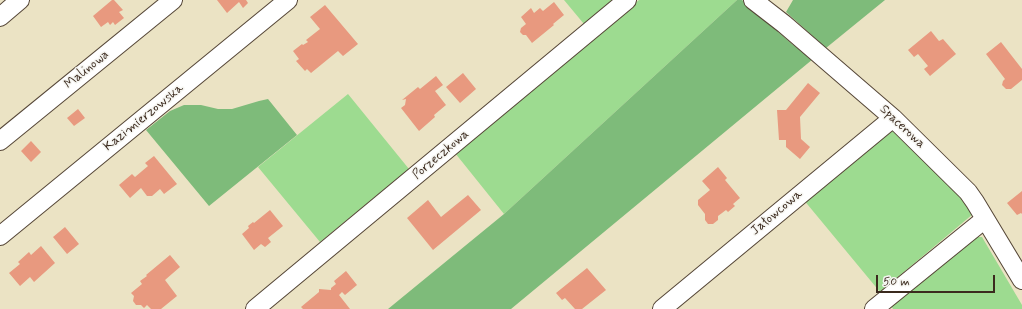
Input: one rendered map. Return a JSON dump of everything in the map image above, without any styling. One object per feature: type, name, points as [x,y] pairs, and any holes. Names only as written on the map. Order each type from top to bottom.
[{"type":"street","points":[[0,16],[20,0]]},
{"type":"street","name":"Malinowa","points":[[0,141],[173,0]]},
{"type":"street","name":"Kazimierzowska","points":[[0,236],[288,0]]},
{"type":"street","name":"Porzeczkowa","points":[[255,309],[627,0]]},
{"type":"street","name":"Spacerowa","points":[[753,0],[784,24],[893,118],[968,192],[1022,280]]},
{"type":"street","name":"Jałowcowa","points":[[662,309],[893,118]]},
{"type":"street","points":[[874,309],[985,219]]},
{"type":"green space","points":[[564,0],[613,0],[584,24]]},
{"type":"green space","points":[[639,0],[737,0],[504,214],[455,153]]},
{"type":"green space","points":[[737,0],[742,0],[792,44],[813,59],[511,309],[388,309],[504,214]]},
{"type":"green space","points":[[793,0],[885,0],[826,48],[786,12]]},
{"type":"green space","points":[[348,94],[409,169],[320,242],[258,167]]},
{"type":"green space","points":[[268,99],[297,135],[209,206],[146,130],[170,111],[184,105],[201,105],[218,109],[232,109]]},
{"type":"green space","points":[[891,128],[964,199],[973,214],[880,292],[803,199]]},
{"type":"green space","points":[[976,237],[982,237],[1022,305],[1022,309],[893,309],[891,306]]},
{"type":"building","points":[[112,0],[114,0],[123,10],[119,12],[124,18],[115,25],[113,22],[110,25],[108,22],[101,27],[93,16]]},
{"type":"building","points":[[217,0],[246,0],[248,3],[243,8],[239,2],[227,13]]},
{"type":"building","points":[[554,2],[564,15],[532,43],[526,35],[523,35],[520,32],[521,28],[526,24],[521,17],[531,8],[534,13],[540,8],[543,11]]},
{"type":"building","points":[[325,5],[358,44],[343,56],[338,51],[311,73],[307,69],[305,71],[296,61],[299,59],[293,51],[302,44],[303,45],[308,42],[306,40],[320,29],[310,17]]},
{"type":"building","points":[[931,31],[939,41],[943,39],[956,54],[930,76],[924,69],[928,66],[918,54],[914,57],[908,50]]},
{"type":"building","points":[[1001,42],[1022,69],[1022,80],[1011,89],[1006,89],[1002,85],[1005,79],[986,54]]},
{"type":"building","points":[[463,73],[476,89],[460,103],[446,87]]},
{"type":"building","points":[[436,76],[443,85],[435,91],[446,105],[419,131],[401,108],[405,105],[406,99],[402,100],[418,87],[420,89]]},
{"type":"building","points":[[808,83],[820,93],[800,117],[801,139],[810,147],[800,159],[786,147],[786,140],[779,140],[777,110],[786,110]]},
{"type":"building","points":[[78,109],[85,118],[74,126],[67,118]]},
{"type":"building","points":[[31,141],[41,152],[31,162],[21,151]]},
{"type":"building","points":[[154,156],[177,184],[164,194],[160,189],[152,196],[147,196],[141,188],[130,198],[119,185],[132,174],[135,177],[148,166],[145,163]]},
{"type":"building","points":[[718,167],[727,178],[725,180],[740,198],[733,204],[735,206],[728,212],[726,210],[718,216],[718,220],[713,224],[708,224],[705,220],[705,214],[698,205],[698,200],[710,190],[702,181]]},
{"type":"building","points":[[1022,191],[1022,214],[1017,215],[1007,203]]},
{"type":"building","points":[[468,195],[481,210],[433,250],[407,218],[428,200],[441,217]]},
{"type":"building","points":[[270,210],[283,226],[268,238],[271,242],[265,247],[261,244],[254,250],[242,234],[249,228],[248,226]]},
{"type":"building","points":[[65,227],[79,244],[67,254],[53,237]]},
{"type":"building","points":[[41,246],[55,263],[34,282],[30,277],[20,286],[9,273],[20,264],[18,262],[29,252],[31,255]]},
{"type":"building","points":[[170,255],[180,267],[165,280],[177,296],[161,309],[151,309],[147,305],[144,308],[141,305],[136,305],[133,301],[134,296],[131,293],[142,284],[140,281],[147,276],[146,275]]},
{"type":"building","points":[[587,268],[606,290],[582,309],[575,309],[565,298],[562,300],[556,293]]},
{"type":"building","points":[[346,271],[357,285],[345,295],[342,292],[339,295],[350,309],[303,309],[301,307],[319,292],[319,289],[331,290],[331,288],[336,284],[334,281]]}]
